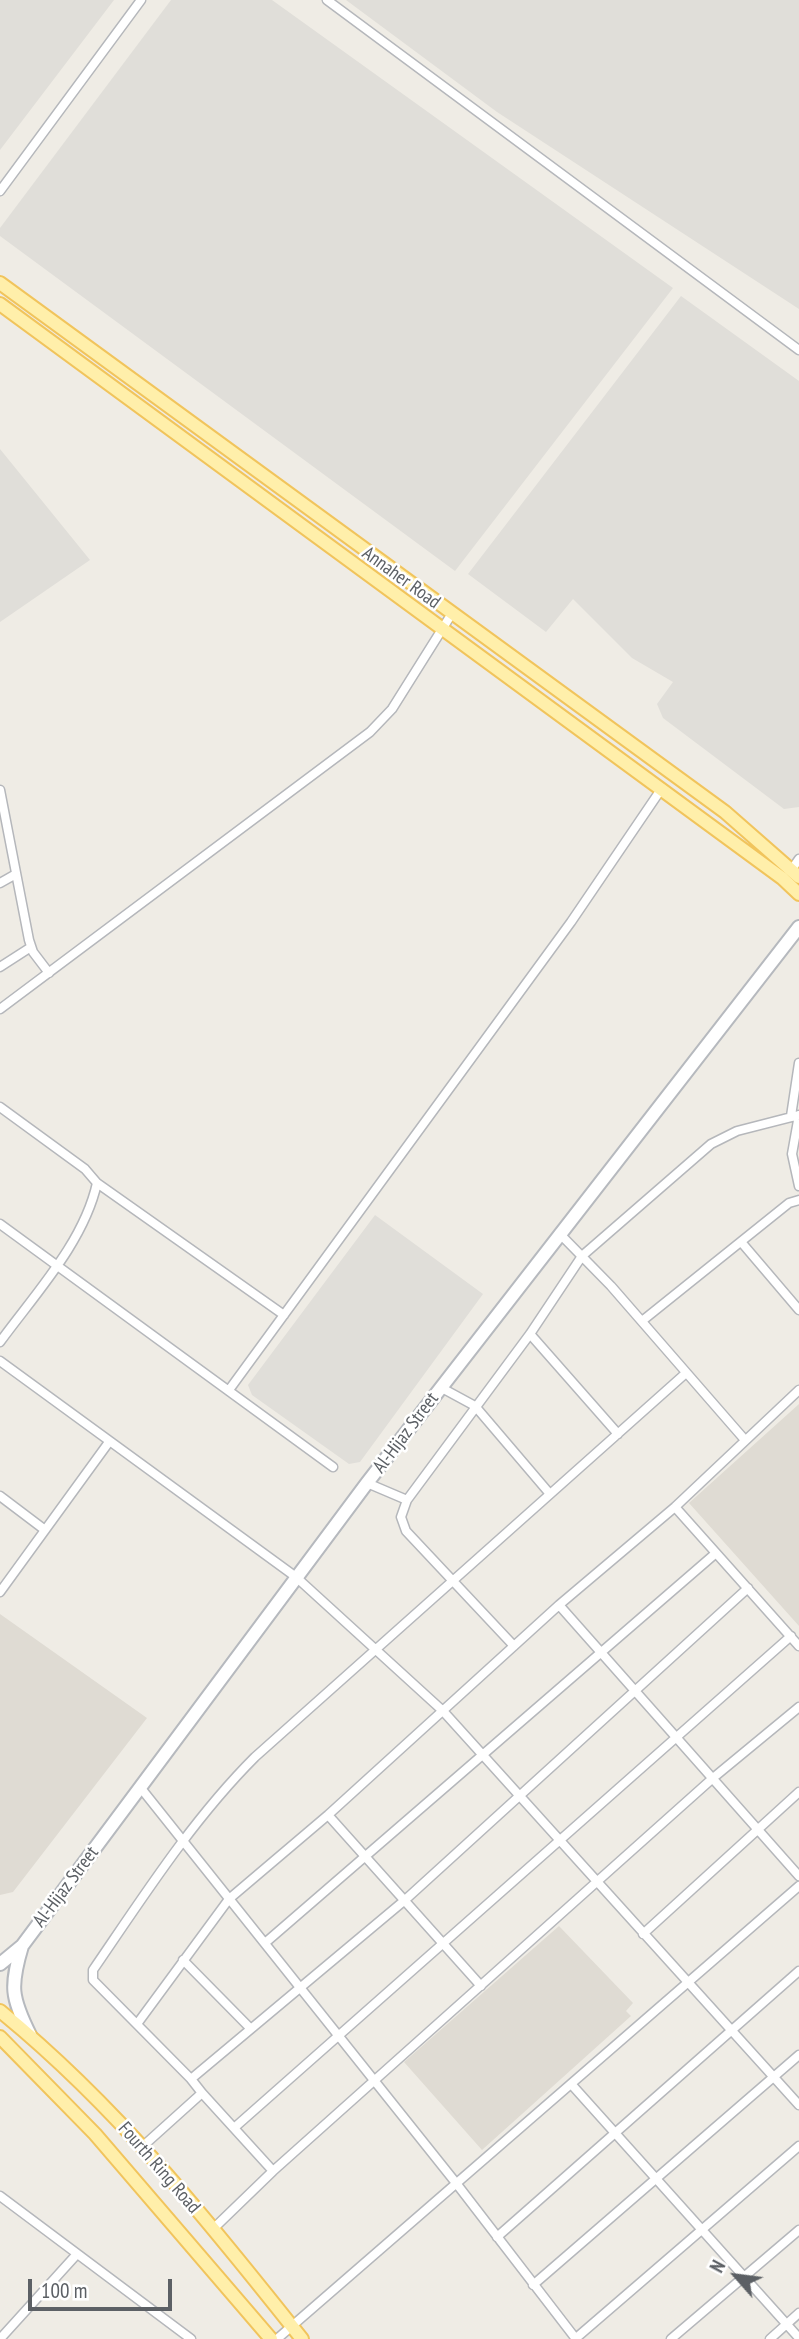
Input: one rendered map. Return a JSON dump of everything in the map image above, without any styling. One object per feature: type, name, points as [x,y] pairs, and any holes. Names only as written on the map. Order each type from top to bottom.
[{"type":"main road","name":"Annaher Road","points":[[0,283],[451,615],[725,812],[797,868]]},
{"type":"main road","name":"Annaher Road","points":[[0,304],[662,788],[782,878],[799,894]]},
{"type":"main road","name":"Al-Hijaz Street","points":[[0,1964],[22,1946],[440,1387],[799,927]]},
{"type":"main road","name":"Al-Hijaz Street","points":[[22,1946],[12,1981],[17,2007],[30,2036]]},
{"type":"main road","name":"Fourth Ring Road","points":[[0,2011],[76,2077],[142,2147],[302,2339]]},
{"type":"main road","name":"Fourth Ring Road","points":[[0,2037],[95,2134],[271,2339]]},
{"type":"street","points":[[0,191],[141,0]]},
{"type":"street","points":[[327,0],[799,350]]},
{"type":"street","points":[[0,1009],[370,732],[392,709],[451,615]]},
{"type":"street","points":[[229,1390],[570,922],[662,788]]},
{"type":"street","points":[[0,790],[31,947],[49,973]]},
{"type":"street","points":[[0,883],[16,874]]},
{"type":"street","points":[[0,967],[31,947]]},
{"type":"street","points":[[799,1063],[792,1154],[799,1183]]},
{"type":"street","points":[[0,1107],[77,1163],[97,1183],[284,1315]]},
{"type":"street","points":[[514,1646],[452,1582],[402,1524],[402,1511],[407,1500],[530,1334],[582,1256],[711,1144],[737,1131],[796,1116]]},
{"type":"street","points":[[0,1342],[57,1265],[93,1201],[97,1183]]},
{"type":"street","points":[[642,1321],[789,1203],[799,1200]]},
{"type":"street","points":[[0,1224],[333,1466]]},
{"type":"street","points":[[559,1233],[642,1321],[745,1440]]},
{"type":"street","points":[[742,1243],[799,1310]]},
{"type":"street","points":[[530,1334],[618,1434]]},
{"type":"street","points":[[0,1361],[296,1577],[443,1711],[730,2032],[799,2105]]},
{"type":"street","points":[[273,2171],[191,2079],[93,1980],[93,1970],[229,1783],[375,1648],[686,1373]]},
{"type":"street","points":[[440,1387],[475,1406],[550,1494]]},
{"type":"street","points":[[137,2024],[229,1899],[328,1815],[559,1605],[675,1507],[799,1390]]},
{"type":"street","points":[[0,1592],[108,1442]]},
{"type":"street","points":[[367,1483],[407,1500]]},
{"type":"street","points":[[0,1496],[45,1530]]},
{"type":"street","points":[[675,1507],[799,1646]]},
{"type":"street","points":[[265,1943],[716,1553]]},
{"type":"street","points":[[191,2079],[405,1900],[748,1588]]},
{"type":"street","points":[[559,1605],[799,1876]]},
{"type":"street","points":[[234,2128],[791,1636]]},
{"type":"street","points":[[213,2229],[273,2171],[713,1778],[799,1707]]},
{"type":"street","points":[[140,1787],[373,2083],[456,2183],[576,2339],[799,2146]]},
{"type":"street","points":[[643,1934],[799,1793]]},
{"type":"street","points":[[328,1815],[481,1986]]},
{"type":"street","points":[[277,2339],[799,1885]]},
{"type":"street","points":[[183,1959],[250,2028]]},
{"type":"street","points":[[497,2237],[799,1972]]},
{"type":"street","points":[[533,2286],[799,2055]]},
{"type":"street","points":[[572,2085],[799,2338]]},
{"type":"street","points":[[142,2147],[202,2093]]},
{"type":"street","points":[[0,2196],[191,2339]]},
{"type":"street","points":[[671,2339],[799,2230]]},
{"type":"street","points":[[0,2339],[77,2254]]},
{"type":"street","points":[[770,2339],[799,2313]]},
{"type":"shaded area","points":[[0,0],[114,0],[0,150]]},
{"type":"shaded area","points":[[171,0],[272,0],[673,288],[455,571],[0,236],[0,228]]},
{"type":"shaded area","points":[[346,0],[799,0],[799,309],[497,112]]},
{"type":"shaded area","points":[[681,296],[799,381],[799,807],[784,809],[663,718],[657,704],[673,682],[632,658],[573,599],[546,632],[468,574]]},
{"type":"shaded area","points":[[0,449],[90,560],[0,622]]},
{"type":"shaded area","points":[[375,1215],[483,1294],[360,1462],[349,1464],[252,1395],[248,1385]]},
{"type":"shaded area","points":[[799,1404],[799,1626],[689,1503]]},
{"type":"shaded area","points":[[0,1614],[147,1718],[13,1892],[0,1895]]},
{"type":"shaded area","points":[[559,1926],[633,2003],[626,2011],[631,2016],[482,2150],[404,2062]]}]
